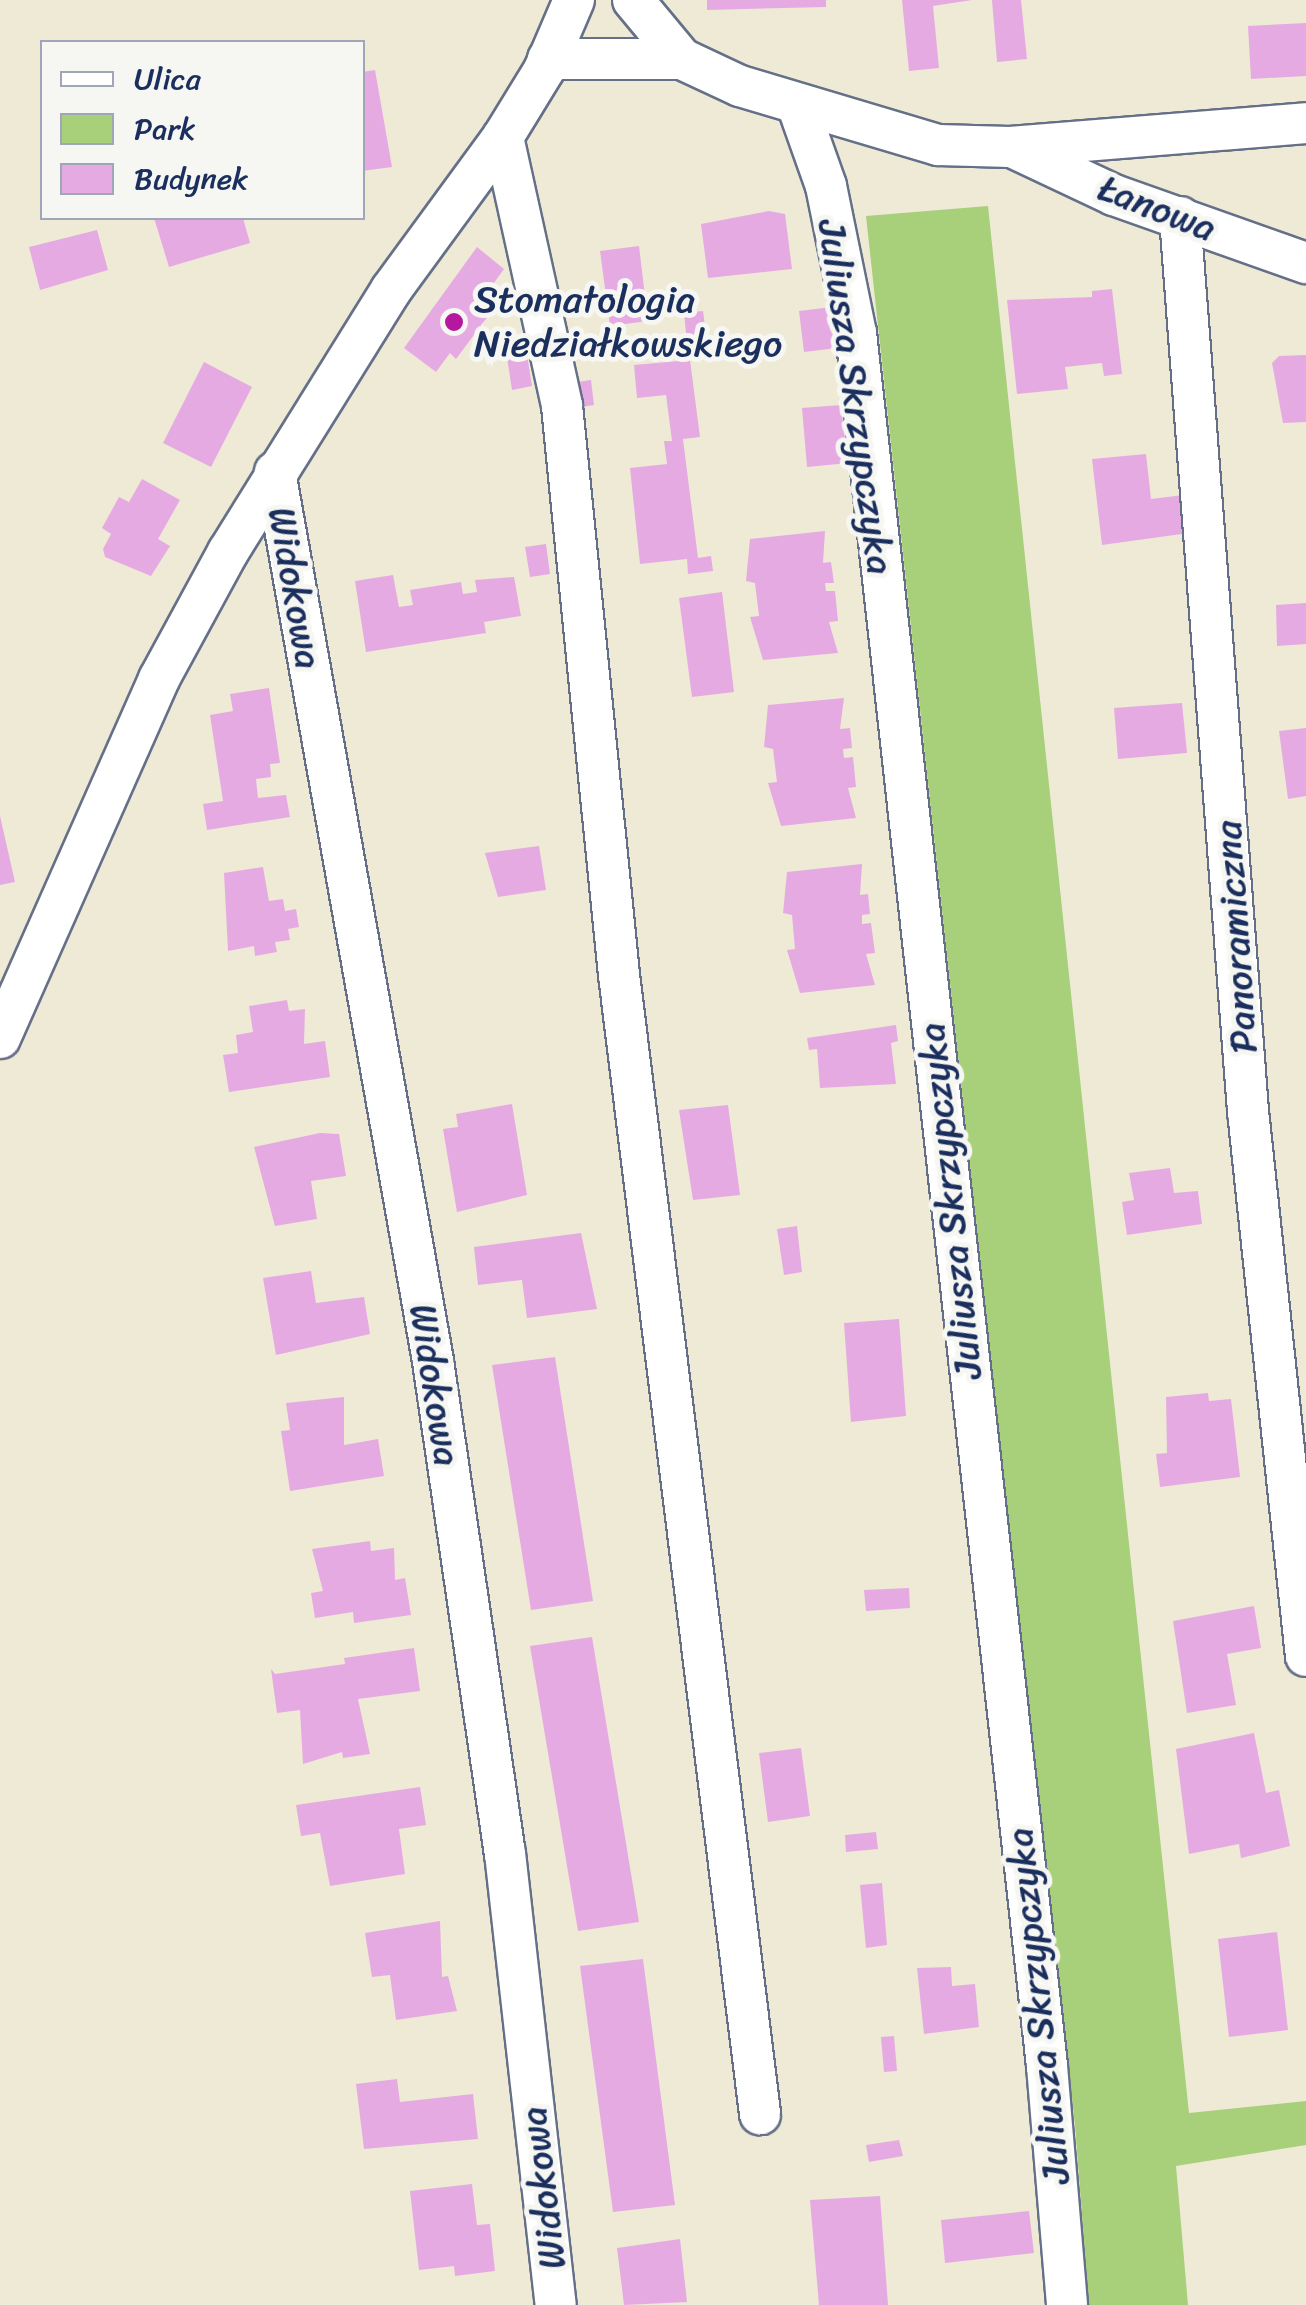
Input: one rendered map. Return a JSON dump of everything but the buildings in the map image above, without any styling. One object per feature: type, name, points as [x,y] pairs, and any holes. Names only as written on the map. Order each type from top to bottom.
[{"type":"street","points":[[0,1038],[159,680],[274,472],[392,290],[504,137],[548,60],[574,0]]},
{"type":"street","points":[[633,0],[682,58]]},
{"type":"street","points":[[548,60],[682,58],[797,104],[938,145],[1010,147],[1306,124]]},
{"type":"street","name":"Juliusza Skrzypczyka","points":[[797,104],[826,186],[856,333],[1047,2066],[1067,2305]]},
{"type":"street","points":[[504,137],[562,406],[619,976],[760,2114]]},
{"type":"street","name":"Łanowa","points":[[1010,147],[1180,217],[1306,263]]},
{"type":"street","name":"Panoramiczna","points":[[1180,217],[1248,1111],[1306,1656]]},
{"type":"street","name":"Widokowa","points":[[274,472],[433,1361],[504,1852],[556,2305]]},
{"type":"green space","points":[[988,206],[1189,2113],[1306,2101],[1306,2145],[1176,2166],[1188,2305],[1089,2305],[1075,2125],[866,216]]},
{"type":"place","name":"Stomatologia Niedziałkowskiego","points":[[454,322]]}]
